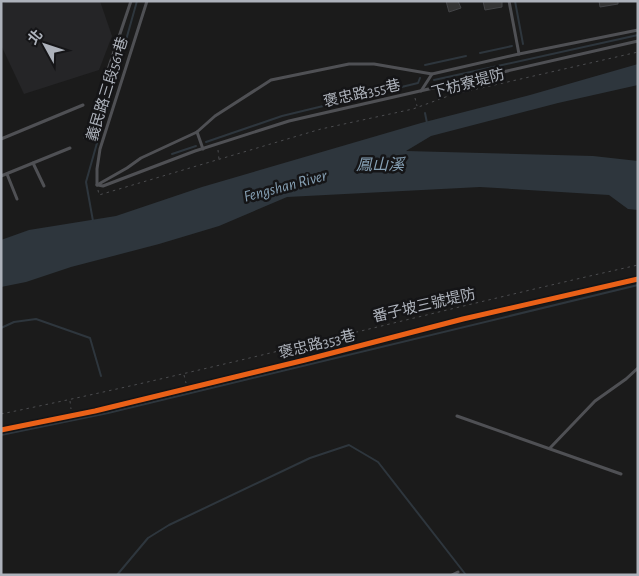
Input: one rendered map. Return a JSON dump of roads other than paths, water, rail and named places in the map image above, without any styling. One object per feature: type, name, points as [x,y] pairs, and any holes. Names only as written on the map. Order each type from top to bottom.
[{"type":"street","name":"褒忠路353巷","points":[[1,430],[186,389],[463,319],[638,280]]},
{"type":"lane","name":"義民路三段561巷","points":[[85,138],[131,1]]},
{"type":"lane","name":"義民路三段561巷","points":[[97,184],[100,149],[147,1]]},
{"type":"lane","points":[[509,1],[519,54]]},
{"type":"lane","points":[[97,184],[141,158],[197,132],[215,116],[271,80],[349,64],[374,64],[432,74],[638,30]]},
{"type":"lane","name":"褒忠路355巷","points":[[97,184],[103,186],[216,144],[289,121],[638,41]]},
{"type":"lane","points":[[420,91],[432,74]]},
{"type":"lane","points":[[1,139],[83,105]]},
{"type":"lane","points":[[197,132],[203,149]]},
{"type":"lane","points":[[1,176],[70,148]]},
{"type":"lane","points":[[34,163],[44,186]]},
{"type":"lane","points":[[7,174],[17,199]]},
{"type":"lane","points":[[550,448],[595,401],[638,368]]},
{"type":"lane","points":[[457,416],[622,474]]},
{"type":"lane","points":[[452,575],[458,572]]},
{"type":"water","name":"鳳山溪","points":[[638,64],[638,85],[558,103],[431,136],[406,151],[593,156],[638,161],[638,210],[628,209],[609,195],[480,187],[287,197],[219,226],[71,267],[26,282],[1,287],[1,240],[29,230],[116,216],[202,187],[421,123],[530,95]]},
{"type":"waterway","points":[[93,221],[86,182],[137,1]]},
{"type":"waterway","points":[[515,1],[523,44]]},
{"type":"waterway","points":[[434,80],[638,35]]},
{"type":"waterway","points":[[480,53],[512,46]]},
{"type":"waterway","points":[[425,65],[466,56]]},
{"type":"waterway","points":[[206,142],[282,116],[418,83],[420,78]]},
{"type":"waterway","points":[[425,113],[427,123]]},
{"type":"waterway","points":[[172,154],[196,146]]},
{"type":"waterway","points":[[1,435],[108,413],[638,285]]},
{"type":"waterway","points":[[1,328],[14,322],[36,319],[90,338],[101,376]]},
{"type":"waterway","points":[[117,575],[148,538],[169,525],[310,458],[349,445],[378,462],[466,575]]},
{"type":"water label","name":"Fengshan River","points":[[285,185]]}]
